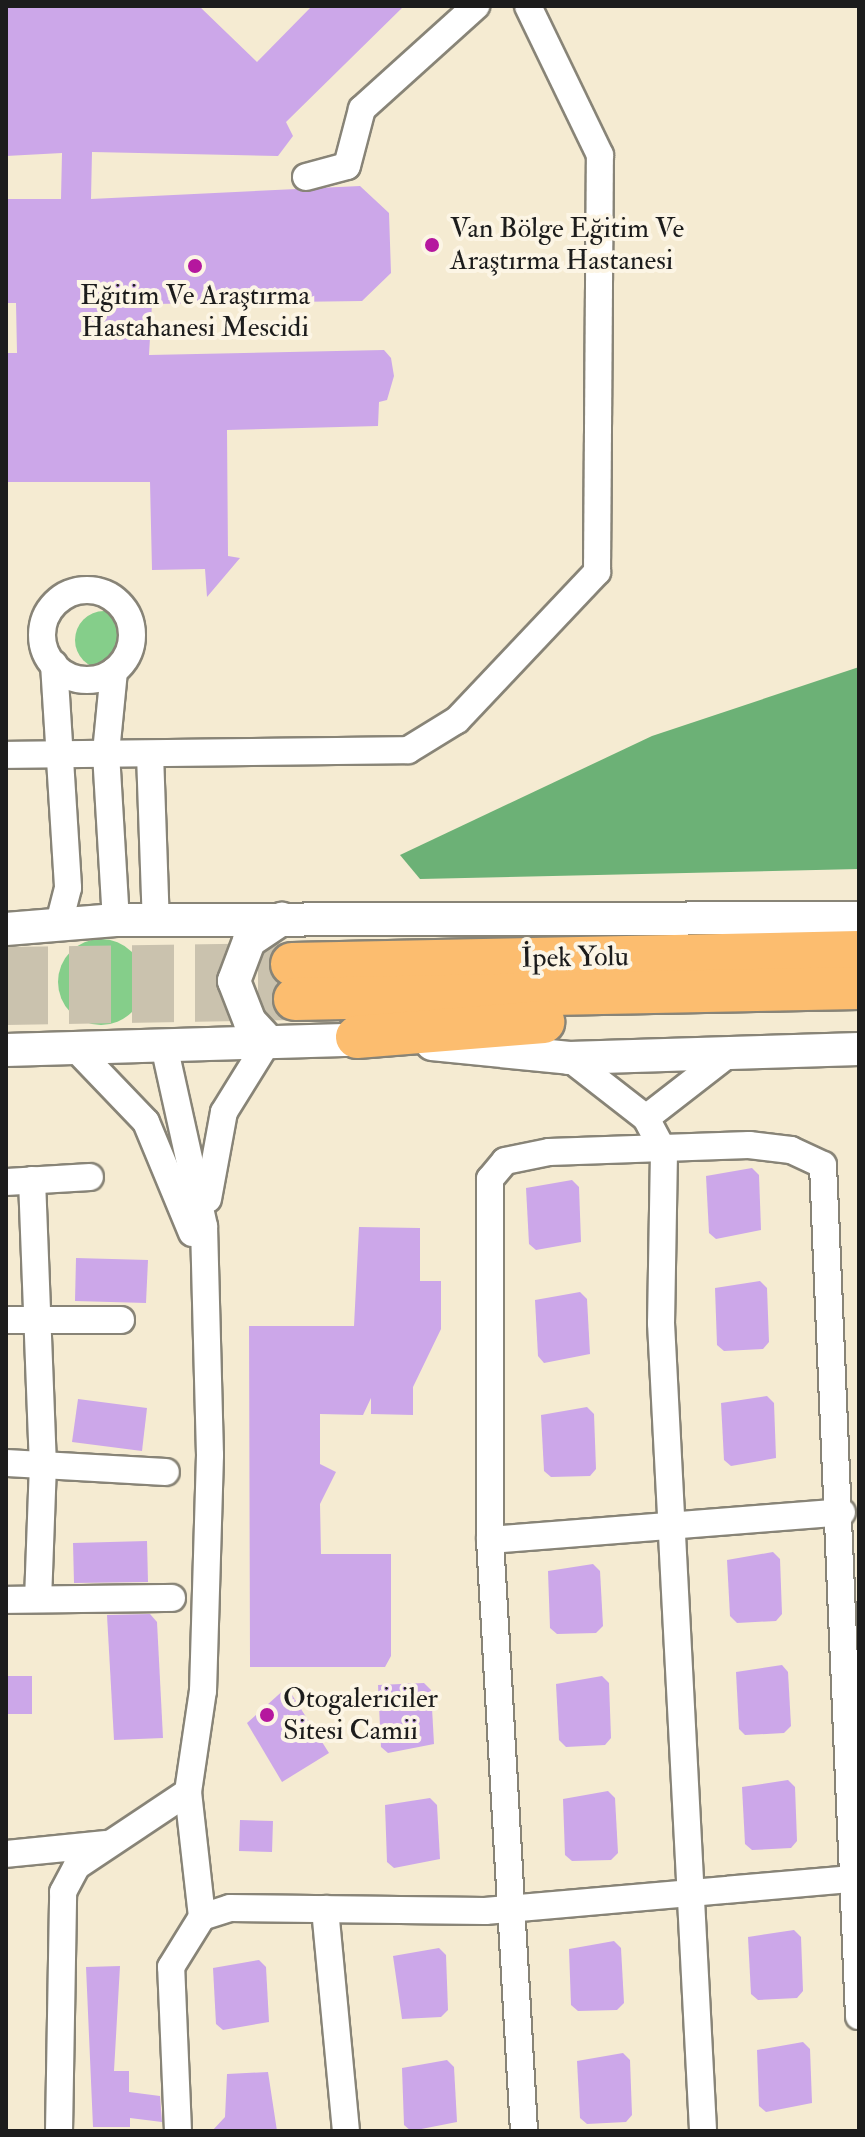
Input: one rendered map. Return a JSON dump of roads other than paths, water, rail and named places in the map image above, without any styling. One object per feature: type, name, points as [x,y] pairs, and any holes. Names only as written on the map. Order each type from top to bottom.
[{"type":"highway","name":"İpek Yolu","points":[[859,952],[293,981],[859,988]]},
{"type":"highway","points":[[357,1037],[859,1008]]},
{"type":"street","points":[[306,177],[347,166],[362,109],[476,6]]},
{"type":"street","points":[[6,755],[379,751],[426,743],[457,720],[597,572],[600,155],[528,6]]},
{"type":"street","points":[[58,927],[68,888],[64,754],[54,664],[44,650],[44,620],[64,596],[94,590],[129,618],[130,648],[114,671],[106,753],[116,920]]},
{"type":"street","points":[[54,664],[88,680],[114,671]]},
{"type":"street","points":[[150,754],[156,922]]},
{"type":"street","points":[[6,929],[116,920],[859,918]]},
{"type":"street","points":[[268,1041],[250,1022],[234,981],[249,941],[282,919]]},
{"type":"street","points":[[6,1050],[78,1051],[357,1037],[569,1058],[859,1049]]},
{"type":"street","points":[[178,2131],[171,1967],[202,1917],[188,1792],[203,1691],[210,1455],[204,1226],[224,1112],[268,1041]]},
{"type":"street","points":[[164,1046],[204,1226]]},
{"type":"street","points":[[78,1051],[146,1122],[205,1278]]},
{"type":"street","points":[[646,1118],[731,1052]]},
{"type":"street","points":[[569,1058],[646,1118],[664,1152],[661,1323],[703,2131]]},
{"type":"street","points":[[524,2131],[507,1909],[490,1540],[490,1179],[505,1161],[549,1152],[664,1152],[749,1145],[791,1150],[823,1165],[842,1512],[850,1879],[859,2016]]},
{"type":"street","points":[[38,1599],[43,1464],[39,1320],[19,1181],[90,1177]]},
{"type":"street","points":[[6,1320],[121,1320]]},
{"type":"street","points":[[6,1463],[166,1472]]},
{"type":"street","points":[[490,1540],[671,1530],[842,1512]]},
{"type":"street","points":[[6,1600],[172,1598]]},
{"type":"street","points":[[59,2131],[63,1892],[77,1866],[188,1792]]},
{"type":"street","points":[[6,1854],[110,1844]]},
{"type":"street","points":[[202,1917],[230,1908],[507,1909],[850,1879]]},
{"type":"street","points":[[325,1909],[346,2131]]},
{"type":"tunnel","points":[[6,968],[292,964]]},
{"type":"tunnel","points":[[6,1004],[295,999]]},
{"type":"place","name":"Van Bölge Eğitim Ve Araştırma Hastanesi","points":[[432,245]]},
{"type":"place","name":"Eğitim Ve Araştırma Hastahanesi Mescidi","points":[[195,266]]},
{"type":"place","name":"Otogalericiler Sitesi Camii","points":[[267,1715]]}]
